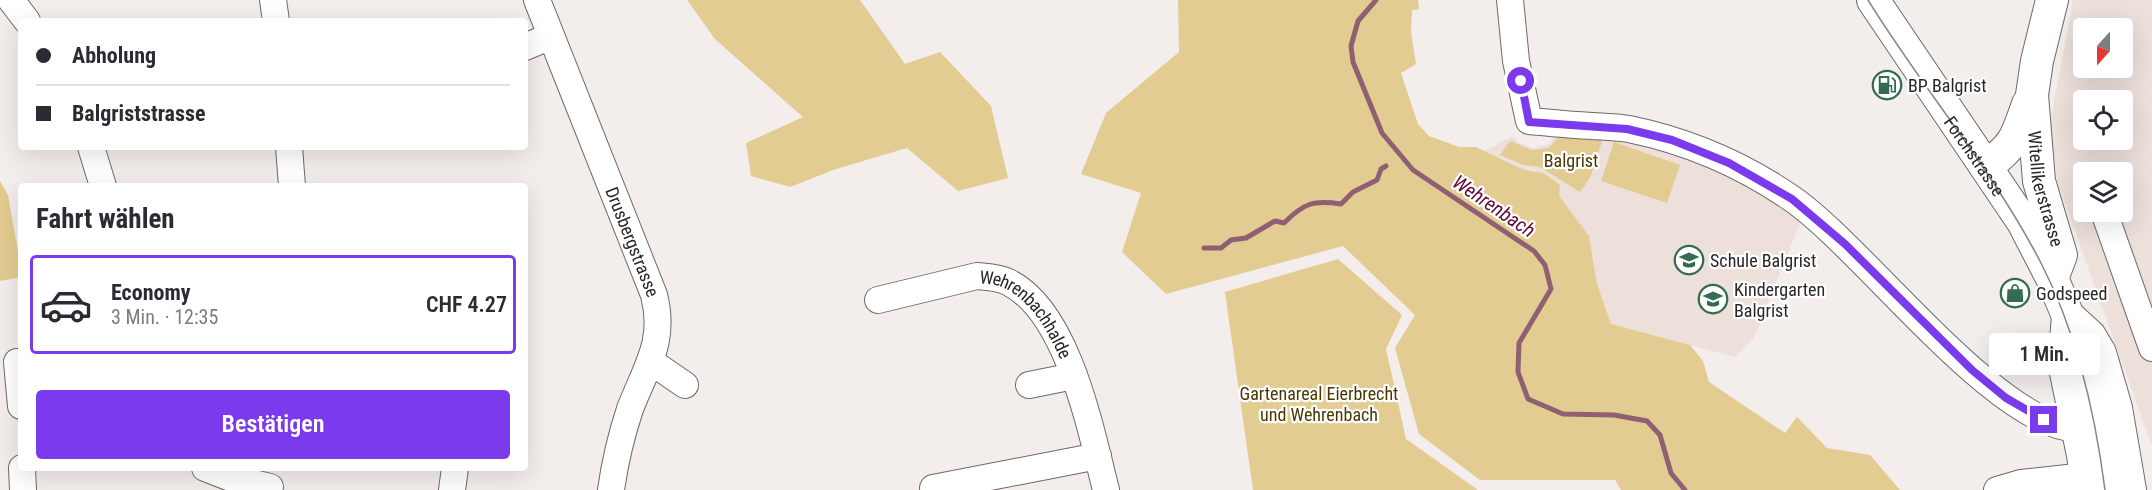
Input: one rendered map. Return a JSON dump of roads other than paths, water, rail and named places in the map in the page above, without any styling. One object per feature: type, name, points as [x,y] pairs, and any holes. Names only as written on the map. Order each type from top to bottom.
[{"type":"main road","name":"Forchstrasse","points":[[1873,0],[2028,230],[2068,316],[2090,336],[2100,353],[2116,408],[2130,490]]},
{"type":"main road","name":"Witellikerstrasse","points":[[1992,175],[2016,139],[2032,95],[2037,61],[2052,0]]},
{"type":"main road","name":"Witellikerstrasse","points":[[2032,95],[2036,154],[2042,195],[2061,255],[2052,278]]},
{"type":"main road","points":[[1992,175],[2036,154]]},
{"type":"main road","name":"Forchstrasse","points":[[2068,316],[2064,363],[2078,429],[2094,485]]},
{"type":"street","points":[[11,0],[25,18]]},
{"type":"street","points":[[273,0],[276,18]]},
{"type":"street","name":"Drusbergstrasse","points":[[537,0],[654,295],[659,321],[651,361],[630,409],[621,439],[611,490]]},
{"type":"street","points":[[1510,0],[1516,61],[1529,122],[1627,129],[1672,140],[1729,163],[1792,199],[1836,236],[1972,370],[2006,398],[2044,420],[2078,429]]},
{"type":"street","points":[[528,46],[551,36]]},
{"type":"street","points":[[93,150],[103,183]]},
{"type":"street","points":[[289,150],[292,183]]},
{"type":"street","points":[[2108,222],[2152,348]]},
{"type":"street","name":"Wehrenbachhalde","points":[[878,300],[977,276],[1006,281],[1028,296],[1050,324],[1074,375],[1106,490]]},
{"type":"street","name":"Forchstrasse","points":[[2068,316],[2091,393],[2094,485]]},
{"type":"street","points":[[651,361],[685,385]]},
{"type":"street","points":[[17,362],[18,373]]},
{"type":"street","points":[[1029,385],[1074,375]]},
{"type":"street","points":[[933,488],[1098,456]]},
{"type":"street","points":[[22,471],[23,490]]},
{"type":"street","points":[[213,471],[228,477],[271,482]]},
{"type":"street","points":[[452,490],[455,471]]},
{"type":"street","points":[[1997,490],[2021,483],[2094,485]]},
{"type":"waterway","name":"Wehrenbach","points":[[1376,0],[1358,21],[1351,46],[1353,62],[1382,133],[1413,170],[1534,251],[1545,265],[1551,289],[1519,343],[1518,372],[1528,399],[1563,414],[1614,415],[1647,421],[1660,435],[1671,473],[1685,490]]},
{"type":"waterway","points":[[1204,248],[1221,248],[1231,240],[1246,238],[1275,221],[1284,223],[1297,211],[1310,204],[1323,202],[1341,204],[1353,192],[1377,180],[1381,169],[1386,166]]},
{"type":"tram line","points":[[1868,0],[1911,66],[1980,162],[2041,263],[2065,317],[2083,374],[2096,431],[2105,490]]},
{"type":"place","name":"BP Balgrist","points":[[1887,85]]},
{"type":"place","name":"Schule Balgrist","points":[[1689,260]]},
{"type":"place","name":"Godspeed","points":[[2015,293]]},
{"type":"place","name":"Kindergarten Balgrist","points":[[1713,299]]},
{"type":"park label","name":"Balgrist","points":[[1571,160]]},
{"type":"park label","name":"Gartenareal Eierbrecht und Wehrenbach","points":[[1319,403]]}]
